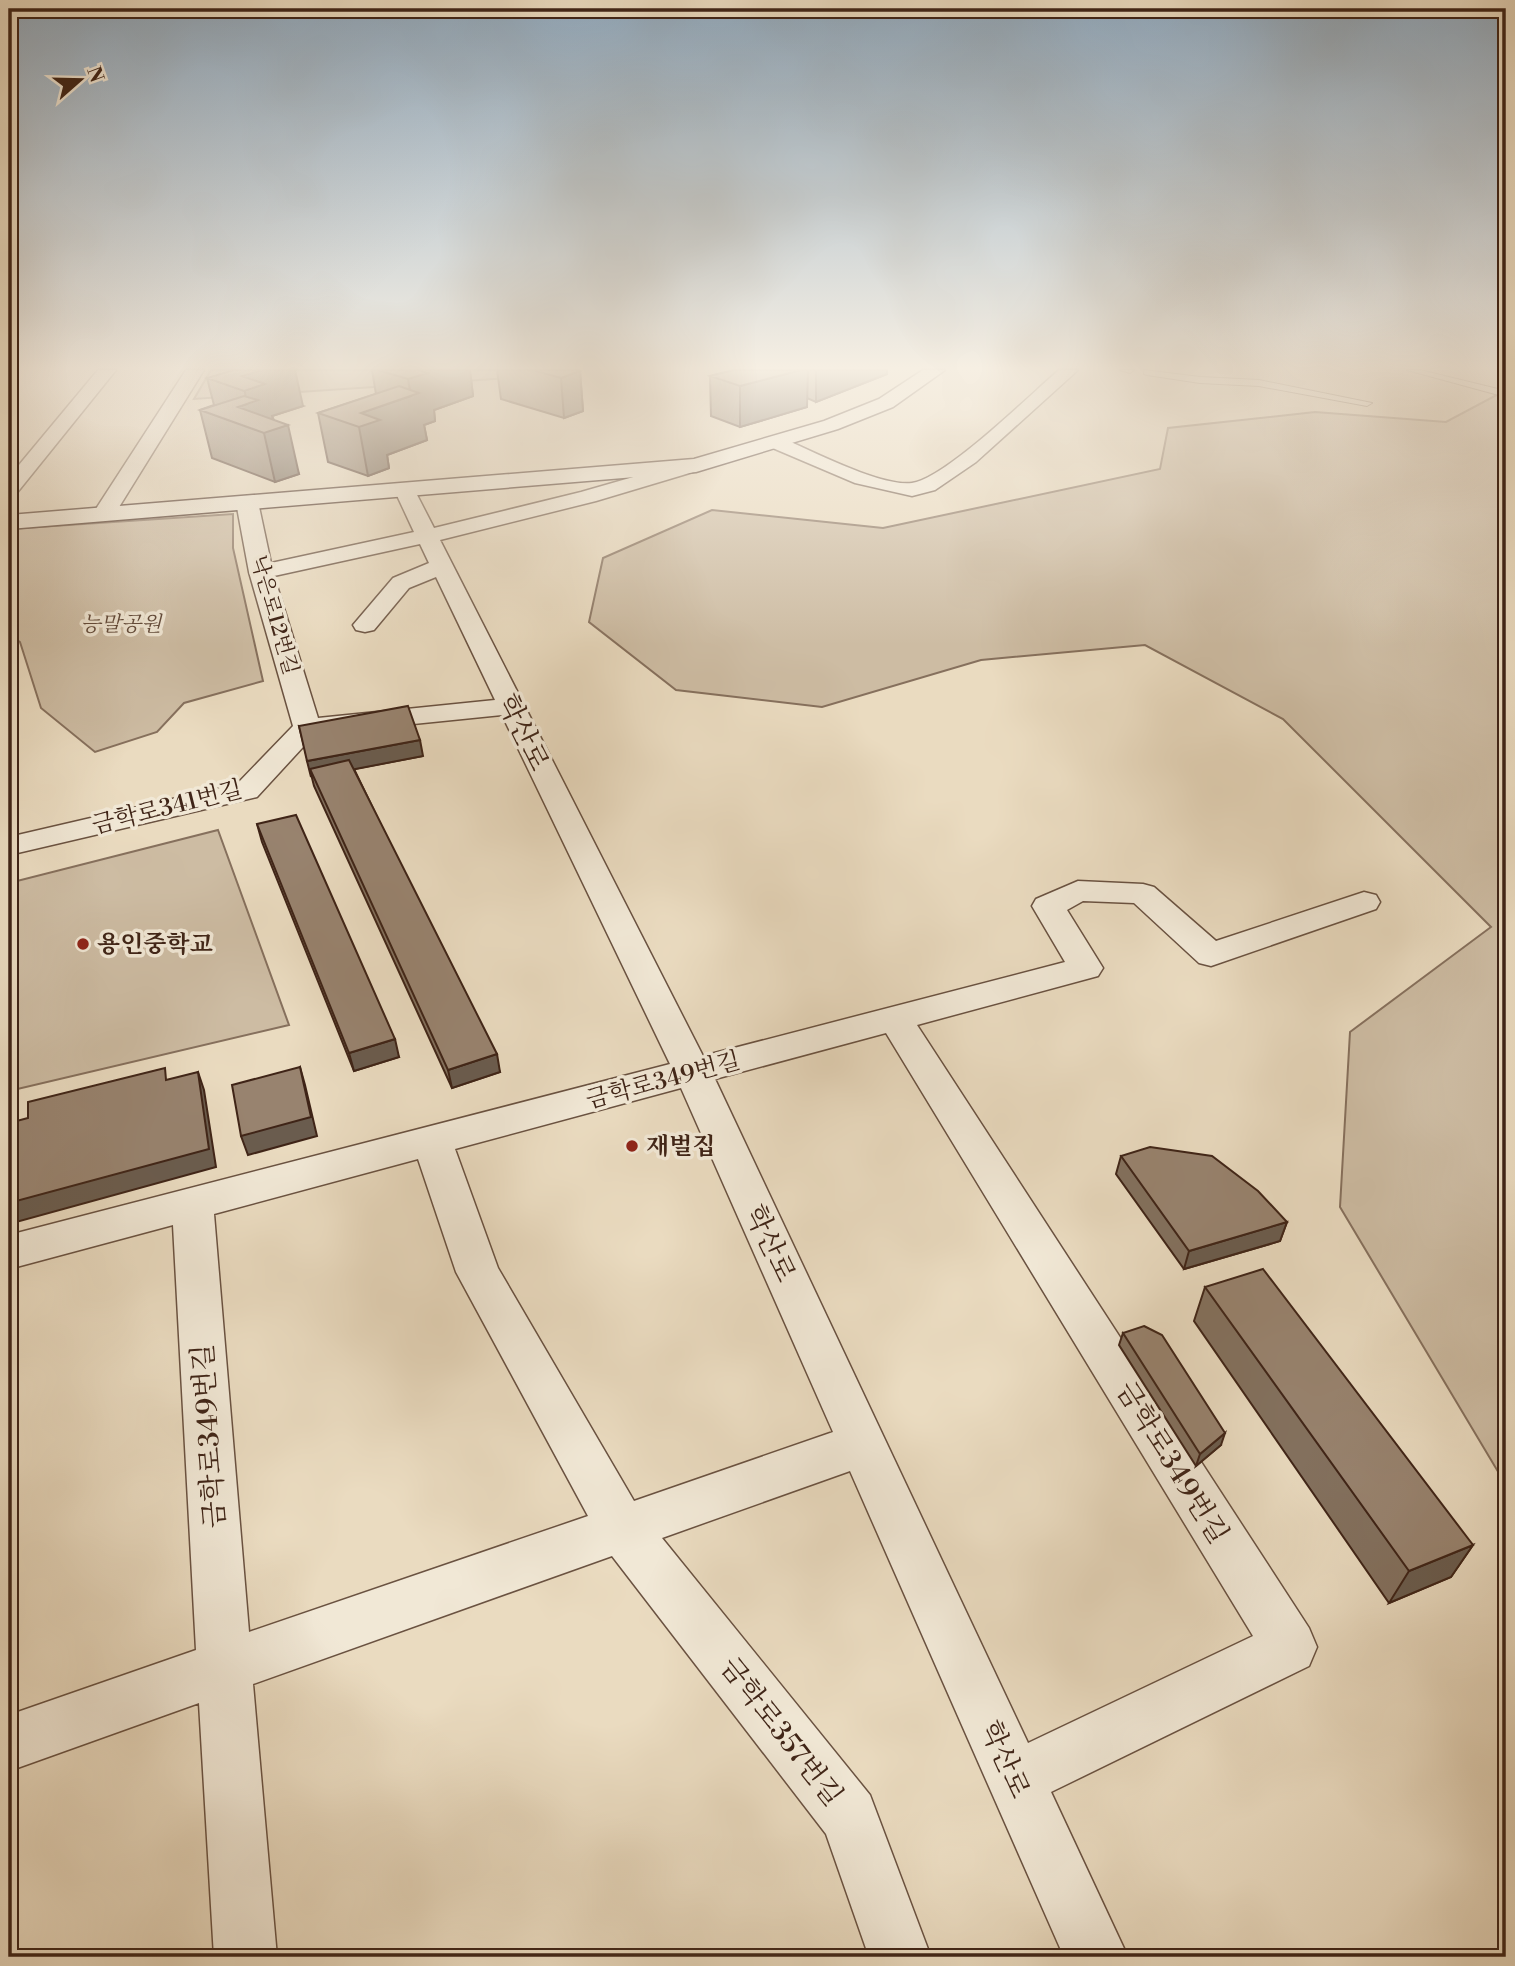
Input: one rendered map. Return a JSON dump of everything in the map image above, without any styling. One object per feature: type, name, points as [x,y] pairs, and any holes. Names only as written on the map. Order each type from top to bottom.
[{"type":"main road","points":[[9,522],[696,465],[707,462]]},
{"type":"street","points":[[9,490],[32,462]]},
{"type":"street","points":[[103,515],[137,462]]},
{"type":"street","points":[[824,462],[902,489],[923,489],[965,462]]},
{"type":"street","points":[[261,572],[427,537],[624,488],[696,465]]},
{"type":"street","name":"학산로","points":[[404,489],[693,1072],[1096,1957]]},
{"type":"street","name":"낙은로12번길","points":[[247,502],[261,572],[307,727]]},
{"type":"street","points":[[365,625],[401,583],[442,566]]},
{"type":"street","points":[[307,727],[511,706]]},
{"type":"street","name":"금학로341번길","points":[[9,846],[247,791],[307,727]]},
{"type":"street","name":"금학로349번길","points":[[9,1252],[1086,968],[1048,906],[1078,891],[1143,894],[1211,955],[1364,902]]},
{"type":"street","name":"금학로349번길","points":[[895,1018],[1290,1647],[1015,1779]]},
{"type":"street","points":[[432,1141],[478,1272],[622,1528]]},
{"type":"street","name":"금학로349번길","points":[[192,1203],[225,1668]]},
{"type":"street","points":[[9,1743],[863,1444]]},
{"type":"street","name":"금학로357번길","points":[[622,1528],[849,1816],[900,1957]]},
{"type":"street","points":[[225,1668],[245,1957]]},
{"type":"green space","points":[[1161,462],[1506,462],[1506,1463],[1500,1475],[1340,1207],[1350,1032],[1491,927],[1283,719],[1145,645],[981,660],[822,707],[676,690],[589,622],[603,558],[712,510],[883,528],[1160,469]]},
{"type":"green space","name":"능말공원","points":[[233,514],[233,548],[263,681],[184,703],[157,732],[95,752],[41,708],[20,642],[9,634],[9,550],[14,541],[9,541],[9,529]]},
{"type":"green space","points":[[218,830],[289,1025],[9,1091],[9,883]]},
{"type":"building","points":[[408,706],[420,740],[307,761],[299,726]]},
{"type":"building","points":[[349,760],[497,1054],[448,1070],[310,769]]},
{"type":"building","points":[[296,815],[395,1039],[349,1053],[257,824]]},
{"type":"building","points":[[300,1067],[311,1117],[241,1136],[232,1085]]},
{"type":"building","points":[[165,1068],[166,1080],[198,1072],[209,1149],[9,1203],[9,1123],[28,1118],[28,1102]]},
{"type":"building","points":[[1150,1147],[1212,1156],[1258,1191],[1287,1222],[1189,1251],[1121,1156]]},
{"type":"building","points":[[1263,1269],[1473,1545],[1409,1571],[1205,1287]]},
{"type":"building","points":[[1144,1326],[1162,1335],[1225,1433],[1200,1454],[1123,1333]]},
{"type":"place","name":"용인중학교","points":[[83,944]]},
{"type":"place","name":"재벌집","points":[[632,1146]]}]
